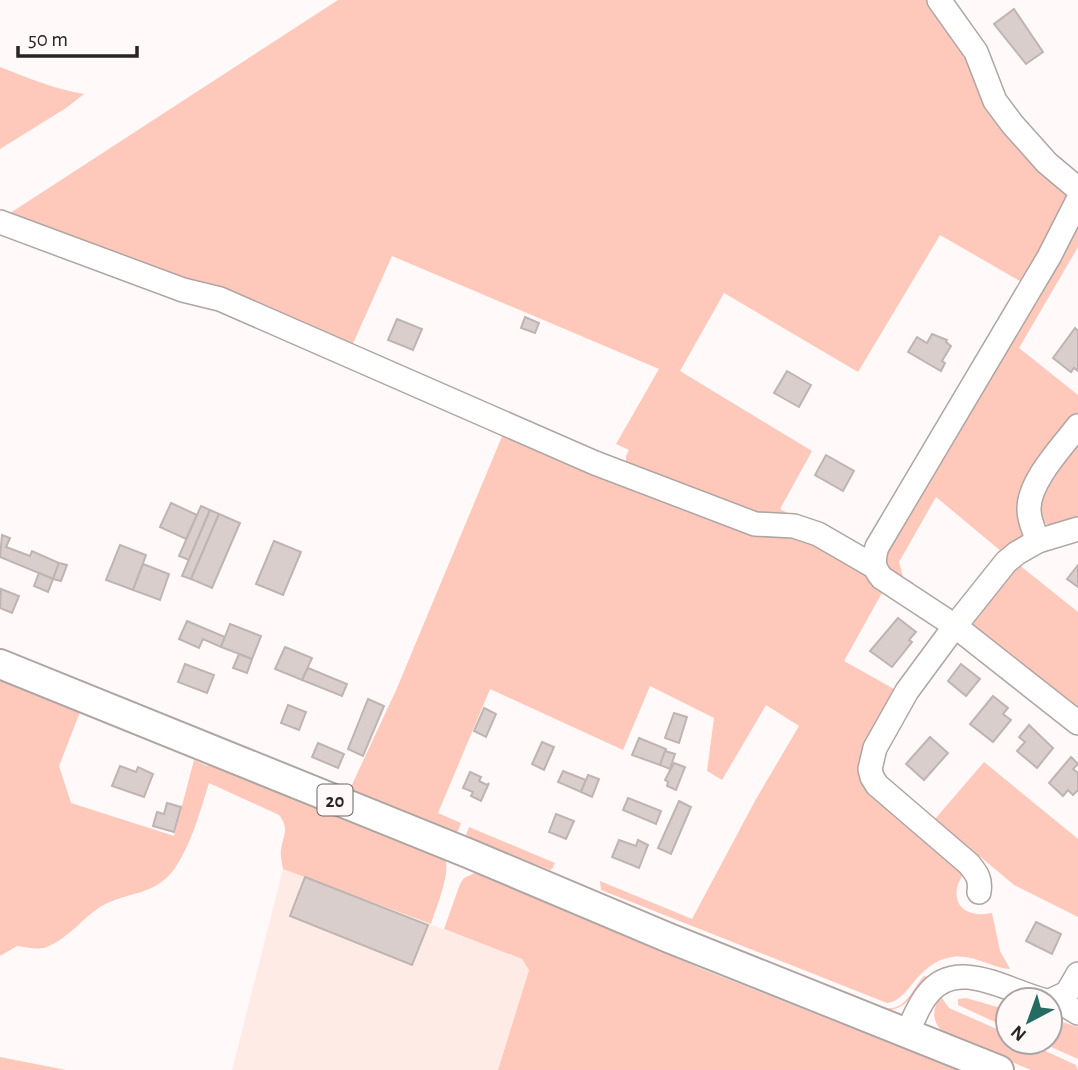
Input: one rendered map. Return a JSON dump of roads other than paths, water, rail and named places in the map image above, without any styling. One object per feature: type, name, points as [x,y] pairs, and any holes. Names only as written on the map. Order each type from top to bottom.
[{"type":"main road","name":"20","points":[[0,664],[481,859],[669,939],[999,1070]]},
{"type":"street","points":[[939,0],[976,52],[995,101],[1047,163],[1078,189]]},
{"type":"street","points":[[875,568],[877,547],[1049,257],[1078,200]]},
{"type":"street","points":[[0,222],[170,285],[220,299],[595,463],[755,524],[794,526],[818,534],[875,568],[882,578],[955,626],[1078,723]]},
{"type":"street","points":[[1038,541],[1029,511],[1030,496],[1049,463],[1078,426]]},
{"type":"street","points":[[979,892],[978,874],[969,864],[877,785],[870,769],[875,748],[921,671],[1006,562],[1038,541],[1078,528]]},
{"type":"street","points":[[1064,994],[1078,974]]},
{"type":"street","points":[[907,1034],[926,996],[936,984],[964,976],[1005,986]]}]
